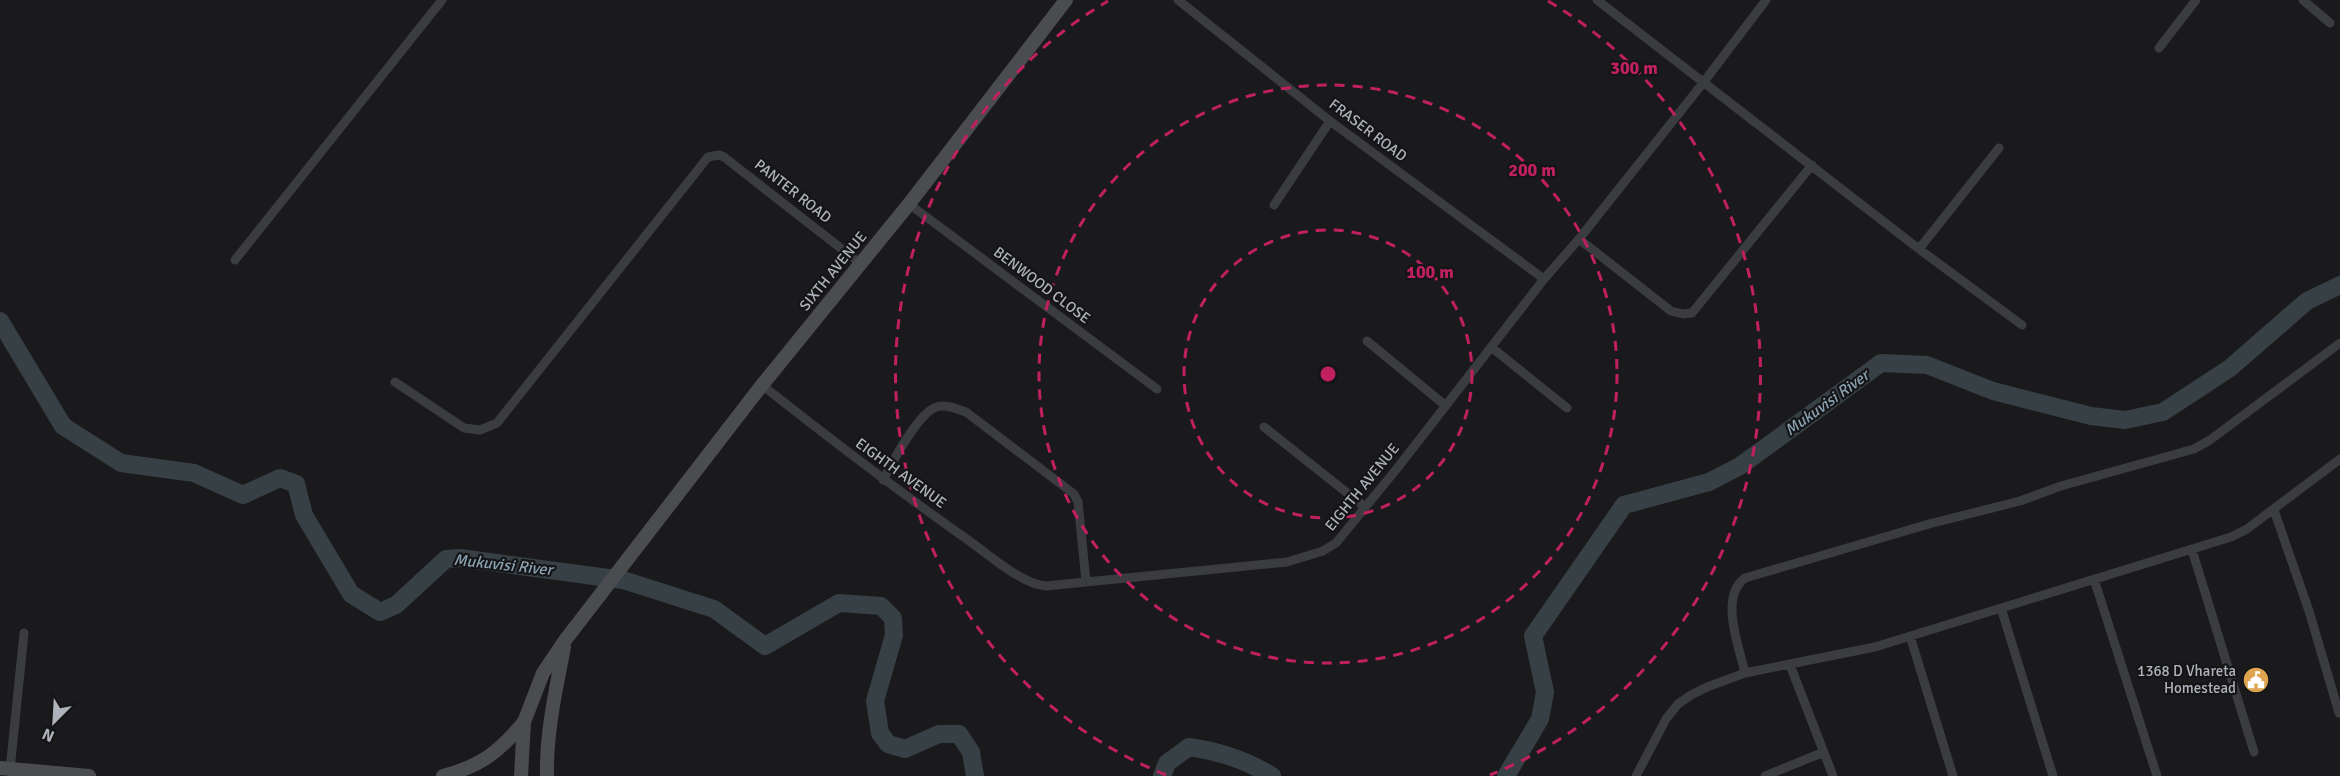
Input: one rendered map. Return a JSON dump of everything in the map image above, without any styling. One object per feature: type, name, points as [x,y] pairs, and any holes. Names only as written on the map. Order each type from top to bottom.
[{"type":"street","points":[[235,260],[442,0]]},
{"type":"street","name":"SIXTH AVENUE","points":[[524,722],[543,673],[566,639],[762,385],[909,204],[1066,0]]},
{"type":"street","name":"FRASER ROAD","points":[[1178,0],[1330,121],[1544,279]]},
{"type":"street","points":[[1597,0],[1919,249],[2022,325]]},
{"type":"street","name":"EIGHTH AVENUE","points":[[762,385],[883,480],[1028,581],[1046,586],[1287,562],[1323,551],[1336,543],[1365,507],[1544,279],[1579,239],[1703,83],[1766,0]]},
{"type":"street","points":[[2159,48],[2196,0]]},
{"type":"street","points":[[2303,0],[2330,23]]},
{"type":"street","points":[[1274,205],[1330,121]]},
{"type":"street","points":[[1919,249],[1999,148]]},
{"type":"street","name":"PANTER ROAD","points":[[395,382],[464,428],[480,430],[497,423],[703,160],[714,156],[724,157],[861,264]]},
{"type":"street","points":[[1579,239],[1671,311],[1683,314],[1692,313],[1812,165]]},
{"type":"street","name":"BENWOOD CLOSE","points":[[909,204],[1157,389]]},
{"type":"street","points":[[1367,341],[1446,406]]},
{"type":"street","points":[[1745,673],[1730,606],[1734,590],[1745,578],[1929,524],[2020,501],[2061,486],[2194,449],[2210,440],[2340,344]]},
{"type":"street","points":[[1491,347],[1568,408]]},
{"type":"street","points":[[883,480],[903,442],[934,407],[949,406],[966,412],[1074,494],[1078,502],[1086,581]]},
{"type":"street","points":[[1264,427],[1365,507]]},
{"type":"street","points":[[1636,776],[1666,719],[1678,704],[1707,687],[1745,673],[1857,652],[2192,550],[2247,529],[2340,459]]},
{"type":"street","points":[[2274,510],[2309,611],[2339,713]]},
{"type":"street","points":[[2192,550],[2254,752]]},
{"type":"street","points":[[2094,579],[2157,776]]},
{"type":"street","points":[[2001,608],[2053,776]]},
{"type":"street","points":[[24,633],[5,769],[89,776]]},
{"type":"street","points":[[1910,636],[1953,776]]},
{"type":"street","points":[[547,776],[552,712],[566,639]]},
{"type":"street","points":[[1790,666],[1833,776]]},
{"type":"street","points":[[443,776],[486,760],[510,739],[524,722]]},
{"type":"street","points":[[524,722],[523,776],[532,774],[542,776]]},
{"type":"street","points":[[1765,776],[1824,752]]},
{"type":"waterway","name":"Mukuvisi River","points":[[1506,776],[1540,719],[1545,692],[1533,636],[1624,505],[1709,482],[1740,466],[1881,363],[1927,365],[1993,391],[2091,416],[2125,420],[2163,412],[2230,368],[2307,301],[2340,285]]},
{"type":"waterway","name":"Mukuvisi River","points":[[0,321],[63,426],[121,463],[194,473],[243,495],[280,478],[296,484],[304,515],[351,594],[380,612],[396,605],[446,559],[460,558],[623,580],[714,609],[765,646],[839,603],[881,606],[893,618],[894,635],[875,701],[880,733],[888,744],[905,749],[939,734],[959,734],[971,752],[975,776]]},
{"type":"waterway","name":"Mukuvisi River","points":[[1162,776],[1167,763],[1189,747],[1232,757],[1272,776]]},
{"type":"place","name":"1368 D Vhareta Homestead","points":[[2256,680]]}]
